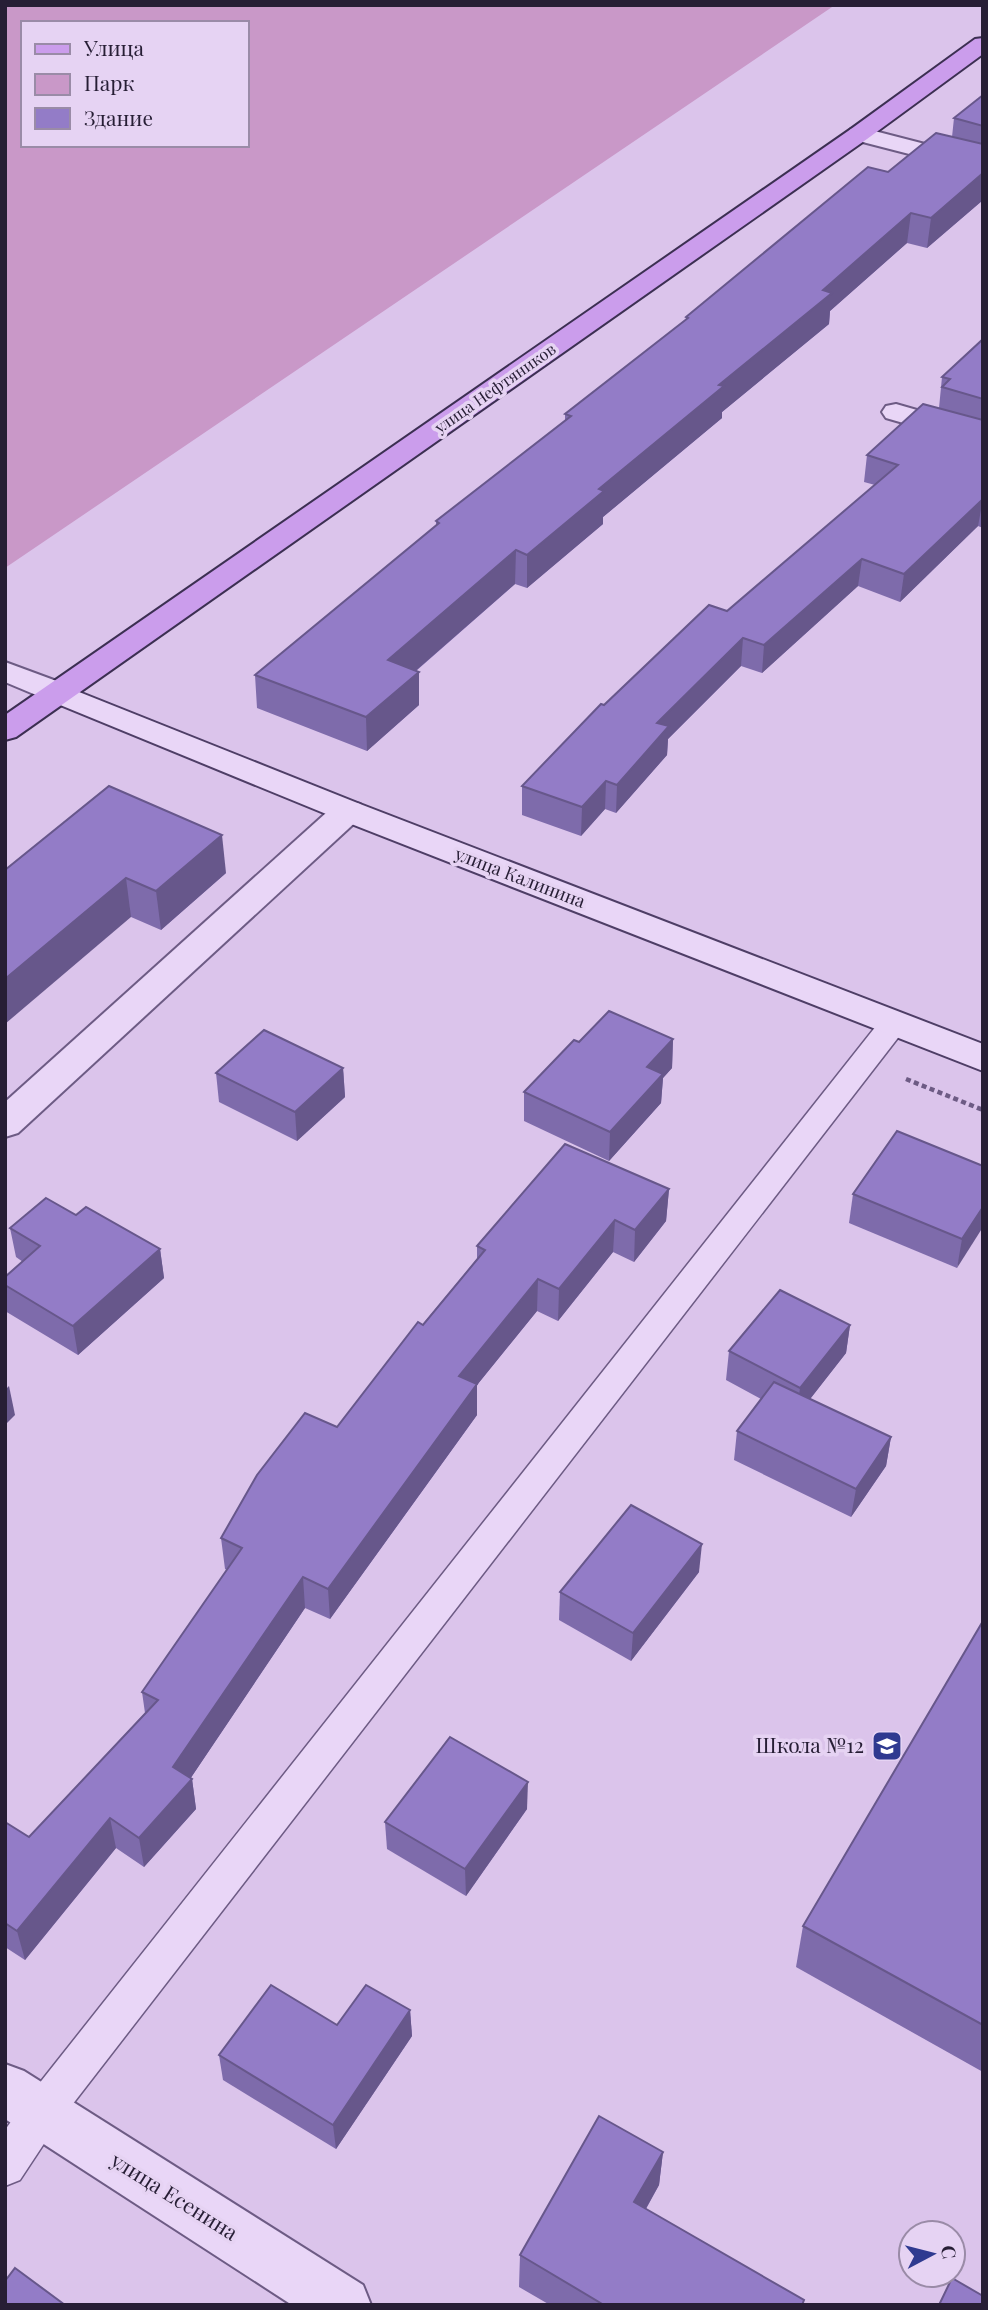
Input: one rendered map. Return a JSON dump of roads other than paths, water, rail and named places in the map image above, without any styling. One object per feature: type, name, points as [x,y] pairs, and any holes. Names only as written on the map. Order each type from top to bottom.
[{"type":"main road","name":"улица Нефтяников","points":[[5,730],[859,134],[983,44]]},
{"type":"street","points":[[859,134],[983,166]]},
{"type":"street","points":[[896,412],[983,438]]},
{"type":"street","name":"улица Калинина","points":[[5,671],[348,811],[983,1058]]},
{"type":"street","points":[[5,1124],[348,811]]},
{"type":"street","name":"улица Есенина","points":[[23,2101],[342,2305]]},
{"type":"lane","points":[[5,2166],[23,2101],[894,1023]]},
{"type":"place","name":"Школа №12","points":[[887,1746]]}]
